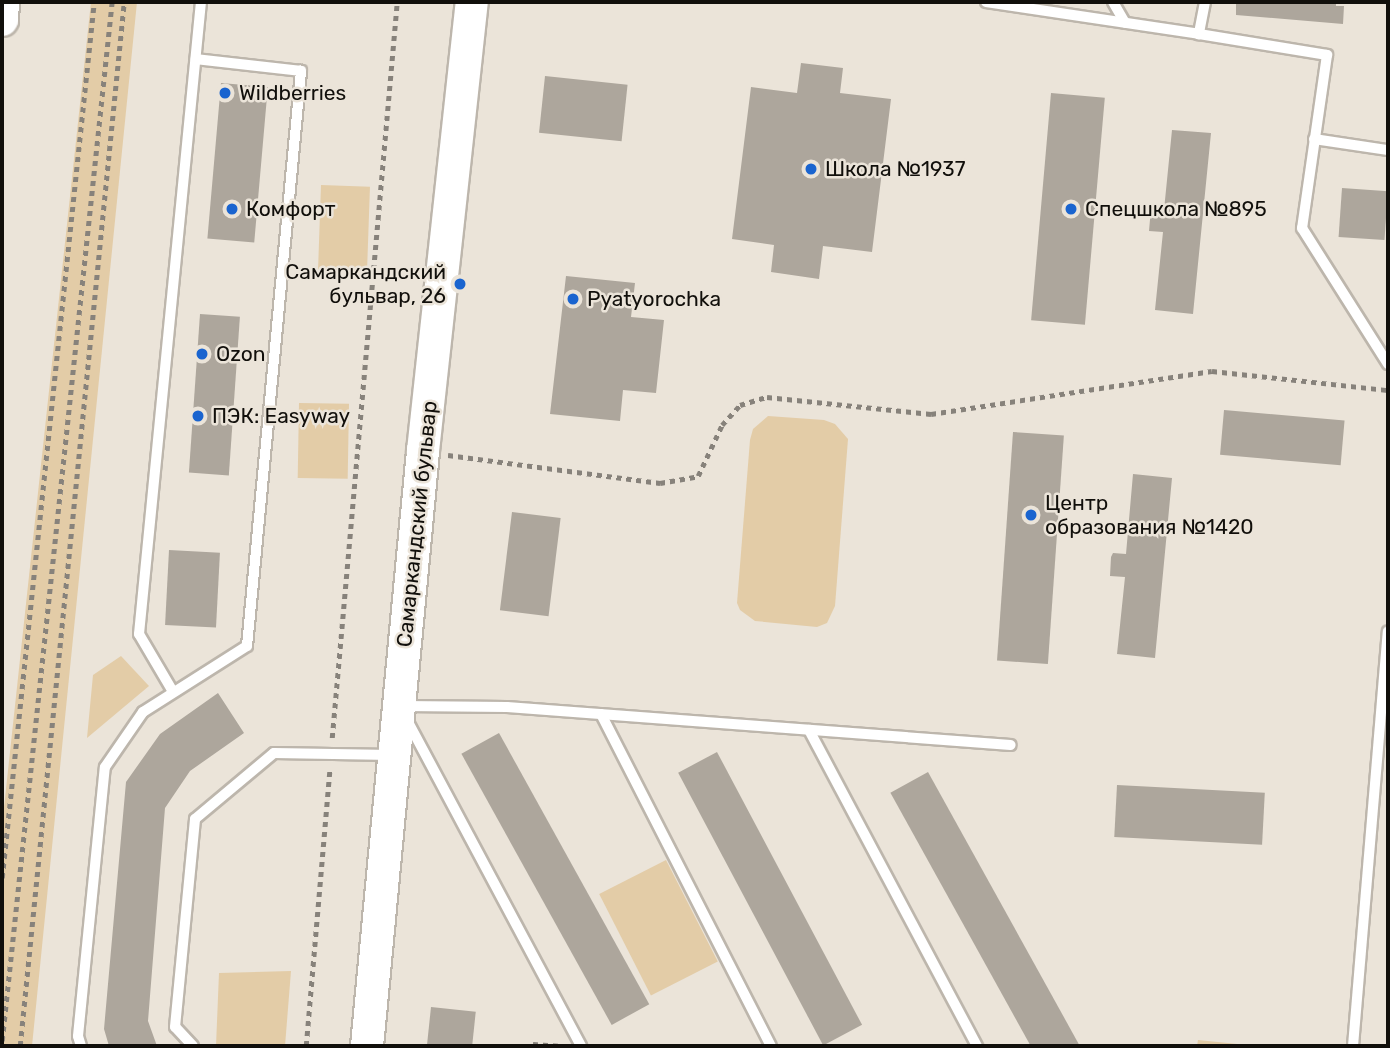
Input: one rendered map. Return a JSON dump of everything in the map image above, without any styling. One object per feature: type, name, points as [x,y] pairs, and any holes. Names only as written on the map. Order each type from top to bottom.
[{"type":"street","points":[[2,19],[4,2]]},
{"type":"street","name":"Самаркандский бульвар","points":[[367,1046],[423,451],[472,2]]},
{"type":"lane","points":[[173,690],[139,634],[201,2]]},
{"type":"lane","points":[[986,2],[1327,55],[1302,229],[1388,364]]},
{"type":"lane","points":[[1113,2],[1125,23]]},
{"type":"lane","points":[[1199,34],[1205,2]]},
{"type":"lane","points":[[81,1046],[78,1036],[105,767],[143,712],[173,690],[247,646],[301,71],[196,59]]},
{"type":"lane","points":[[1314,139],[1388,150]]},
{"type":"lane","points":[[1353,1046],[1388,631]]},
{"type":"lane","points":[[581,1046],[399,706],[506,707],[1011,745]]},
{"type":"lane","points":[[601,714],[771,1046]]},
{"type":"lane","points":[[809,730],[976,1046]]},
{"type":"lane","points":[[193,1046],[175,1027],[195,819],[274,753],[395,755]]},
{"type":"path","points":[[2,878],[94,2]]},
{"type":"path","points":[[2,1041],[112,2]]},
{"type":"path","points":[[20,1046],[124,2]]},
{"type":"path","points":[[306,1046],[397,2]]},
{"type":"path","points":[[423,451],[660,484],[698,476],[722,425],[740,405],[767,397],[931,414],[1212,371],[1388,390]]},
{"type":"path","points":[[533,1044],[559,1046]]},
{"type":"shaded area","points":[[91,2],[137,2],[32,1046],[2,1046],[2,826]]},
{"type":"shaded area","points":[[321,185],[370,187],[367,273],[318,271]]},
{"type":"shaded area","points":[[299,403],[349,404],[348,479],[298,478]]},
{"type":"shaded area","points":[[768,416],[824,420],[835,424],[848,439],[835,606],[827,623],[817,627],[755,621],[740,610],[737,603],[750,440],[753,429]]},
{"type":"shaded area","points":[[121,656],[149,686],[87,738],[93,675]]},
{"type":"shaded area","points":[[666,860],[718,962],[651,996],[599,894]]},
{"type":"shaded area","points":[[291,971],[285,1046],[216,1046],[219,973]]},
{"type":"shaded area","points":[[1198,1040],[1257,1046],[1197,1046]]},
{"type":"building","points":[[1236,2],[1336,2],[1336,6],[1344,6],[1343,24],[1236,15]]},
{"type":"building","name":"Школа №1937","points":[[801,63],[843,68],[840,93],[891,99],[872,252],[823,246],[819,279],[771,272],[774,245],[732,239],[751,87],[797,93]]},
{"type":"building","points":[[545,76],[628,85],[622,141],[539,133]]},
{"type":"building","points":[[221,83],[268,87],[254,243],[207,238]]},
{"type":"building","points":[[1051,93],[1105,98],[1085,325],[1031,320]]},
{"type":"building","points":[[1172,130],[1211,133],[1193,314],[1155,310],[1163,232],[1149,231],[1151,208],[1164,210]]},
{"type":"building","points":[[1342,188],[1388,191],[1384,240],[1339,237]]},
{"type":"building","points":[[566,276],[635,283],[631,317],[664,320],[656,393],[623,390],[620,421],[550,414]]},
{"type":"building","points":[[200,314],[240,317],[229,475],[189,473]]},
{"type":"building","points":[[1224,410],[1345,421],[1341,465],[1220,455]]},
{"type":"building","points":[[1013,432],[1064,436],[1048,664],[997,660]]},
{"type":"building","points":[[1133,474],[1172,478],[1155,658],[1117,654],[1125,577],[1110,576],[1111,557],[1113,553],[1126,554]]},
{"type":"building","points":[[512,512],[561,518],[549,616],[500,610]]},
{"type":"building","points":[[169,550],[220,553],[216,628],[165,625]]},
{"type":"building","points":[[218,693],[244,733],[190,771],[165,808],[148,1021],[157,1046],[109,1046],[104,1029],[126,782],[160,734]]},
{"type":"building","points":[[499,733],[649,1004],[612,1025],[461,754]]},
{"type":"building","points":[[717,752],[862,1025],[823,1045],[678,773]]},
{"type":"building","points":[[928,772],[1079,1045],[1031,1046],[890,793]]},
{"type":"building","points":[[1117,785],[1265,793],[1262,845],[1114,837]]},
{"type":"building","points":[[431,1007],[476,1012],[472,1046],[427,1046]]},
{"type":"place","name":"Wildberries","points":[[225,93]]},
{"type":"place","name":"Школа №1937","points":[[811,169]]},
{"type":"place","name":"Комфорт","points":[[232,209]]},
{"type":"place","name":"Спецшкола №895","points":[[1071,209]]},
{"type":"place","name":"Самаркандский бульвар, 26","points":[[460,284]]},
{"type":"place","name":"Pyatyorochka","points":[[573,299]]},
{"type":"place","name":"Ozon","points":[[202,354]]},
{"type":"place","name":"ПЭК: Easyway","points":[[198,416]]},
{"type":"place","name":"Центр образования №1420","points":[[1031,515]]}]
